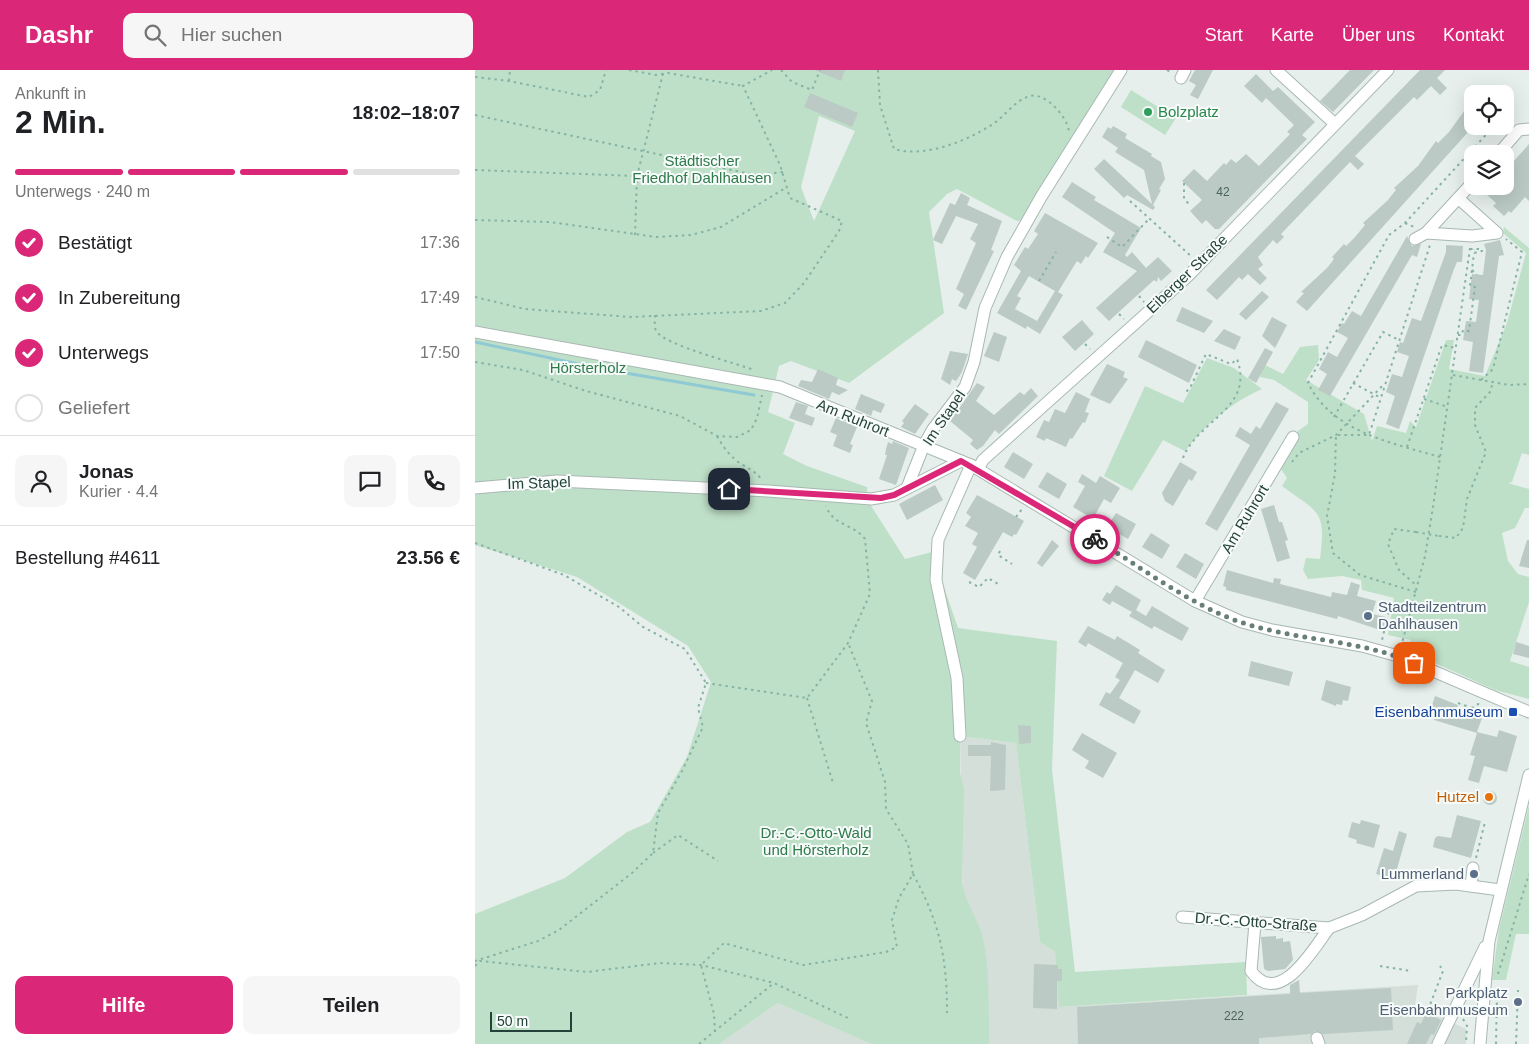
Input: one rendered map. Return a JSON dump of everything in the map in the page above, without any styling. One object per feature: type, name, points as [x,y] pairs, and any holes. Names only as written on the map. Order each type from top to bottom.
[{"type":"street","name":"Im Stapel","points":[[475,488],[557,481],[768,491],[862,498],[887,497],[907,488],[924,445],[968,381],[974,362],[985,308],[1007,257],[1041,197],[1121,70]]},
{"type":"street","points":[[1276,70],[1335,124]]},
{"type":"street","name":"Eiberger Straße","points":[[907,488],[983,460],[1200,264],[1388,70]]},
{"type":"street","points":[[1506,145],[1519,130],[1529,129]]},
{"type":"street","points":[[1415,239],[1426,233],[1464,192]]},
{"type":"street","points":[[1458,198],[1493,236]]},
{"type":"street","points":[[1426,233],[1458,240],[1472,236],[1493,236]]},
{"type":"street","name":"Am Ruhrort","points":[[475,332],[780,387],[970,465],[1195,601],[1242,622],[1379,650],[1398,656],[1529,712]]},
{"type":"street","name":"Am Ruhrort","points":[[1195,601],[1293,437]]},
{"type":"street","points":[[959,736],[957,678],[935,580],[938,540],[970,465]]},
{"type":"street","points":[[1480,1044],[1489,938],[1529,775]]},
{"type":"street","points":[[1471,886],[1473,868]]},
{"type":"street","name":"Dr.-C.-Otto-Straße","points":[[1182,917],[1329,928],[1362,915],[1417,886],[1456,884],[1500,890]]},
{"type":"street","points":[[1255,923],[1251,971],[1263,981],[1272,982],[1286,980],[1301,968],[1329,928]]},
{"type":"street","points":[[1438,1044],[1489,938]]},
{"type":"path","points":[[509,81],[510,70]]},
{"type":"path","points":[[475,78],[509,81],[589,97],[600,90],[606,70]]},
{"type":"path","points":[[629,70],[656,75],[664,72],[743,86],[771,70]]},
{"type":"path","points":[[781,70],[792,82],[812,90],[820,70]]},
{"type":"path","points":[[878,70],[880,105],[894,149],[917,150],[957,143],[994,124],[1024,98],[1036,95],[1063,116],[1075,145]]},
{"type":"path","points":[[635,235],[637,176],[645,152],[664,72]]},
{"type":"path","points":[[475,297],[525,309],[631,317],[761,311],[785,303],[804,283],[842,221],[799,204],[790,198],[783,172],[743,86]]},
{"type":"path","points":[[475,115],[755,175],[783,172]]},
{"type":"path","points":[[1440,457],[1369,435],[1333,417],[1313,393],[1308,383],[1389,235],[1405,223],[1486,135]]},
{"type":"path","points":[[475,170],[637,176]]},
{"type":"path","points":[[1184,183],[1184,199],[1189,204]]},
{"type":"path","points":[[475,220],[550,222],[656,238],[691,235],[721,227],[787,187]]},
{"type":"path","points":[[1130,202],[1148,220],[1200,264]]},
{"type":"path","points":[[1107,237],[1122,247],[1148,220]]},
{"type":"path","points":[[1369,435],[1431,242],[1426,233],[1405,223]]},
{"type":"path","points":[[1398,656],[1426,548],[1472,236]]},
{"type":"path","points":[[1481,380],[1493,369],[1522,252],[1493,236]]},
{"type":"path","points":[[1470,249],[1474,251],[1470,286],[1475,287]]},
{"type":"path","points":[[1039,281],[1056,252]]},
{"type":"path","points":[[1472,270],[1477,275]]},
{"type":"path","points":[[1458,335],[1462,335],[1463,330],[1469,331],[1476,282]]},
{"type":"path","points":[[655,315],[655,326],[659,335],[691,350],[758,372],[767,378],[768,385],[762,392],[757,418],[751,430],[737,437],[717,436]]},
{"type":"path","points":[[1333,417],[1383,332],[1399,340]]},
{"type":"path","points":[[1407,447],[1442,345],[1456,348]]},
{"type":"path","points":[[1183,458],[1188,446],[1236,399],[1242,373],[1237,359],[1231,364],[1206,354],[1190,388],[1185,392]]},
{"type":"path","points":[[475,362],[523,370],[586,391],[681,416],[717,436],[732,456],[758,475],[768,491]]},
{"type":"path","points":[[1453,375],[1516,385],[1529,384]]},
{"type":"path","points":[[1289,466],[1299,453],[1336,435],[1372,394],[1386,382]]},
{"type":"path","points":[[1417,586],[1399,570],[1388,544],[1394,529],[1456,538],[1463,528],[1467,499],[1486,452],[1475,425],[1475,408],[1490,392],[1493,382]]},
{"type":"path","points":[[1353,383],[1381,398]]},
{"type":"path","points":[[1424,399],[1448,407]]},
{"type":"path","points":[[1336,435],[1369,435]]},
{"type":"path","points":[[1336,435],[1335,474],[1327,516],[1333,554],[1360,574],[1416,592]]},
{"type":"path","points":[[807,698],[848,643],[870,594],[865,539],[861,534],[838,523],[828,513],[823,495]]},
{"type":"path","points":[[475,543],[564,575],[619,607],[643,627],[685,649],[706,684],[698,708],[703,727],[682,771],[658,813],[653,853]]},
{"type":"path","points":[[1000,551],[998,555],[1012,564]]},
{"type":"path","points":[[969,582],[979,587],[988,578],[1000,585]]},
{"type":"path","points":[[1379,650],[1389,611],[1389,608],[1381,604]]},
{"type":"path","points":[[848,643],[872,701],[866,723],[885,782],[886,810],[908,844],[913,874],[928,901],[942,942],[947,980],[947,1013]]},
{"type":"path","points":[[706,684],[807,698]]},
{"type":"path","points":[[807,698],[833,783]]},
{"type":"path","points":[[1458,703],[1472,708]]},
{"type":"path","points":[[1471,715],[1472,708],[1478,704],[1483,705]]},
{"type":"path","points":[[1473,868],[1485,822]]},
{"type":"path","points":[[475,966],[480,961],[538,941],[559,930],[632,873],[653,853],[678,835],[719,861]]},
{"type":"path","points":[[1474,846],[1479,848]]},
{"type":"path","points":[[701,965],[724,944],[803,965],[886,952],[897,947],[892,920],[899,898],[913,874]]},
{"type":"path","points":[[1497,978],[1503,952],[1529,874]]},
{"type":"path","points":[[475,961],[587,972],[660,963],[701,965],[774,983],[850,1019]]},
{"type":"path","points":[[701,965],[714,1014],[715,1032]]},
{"type":"path","points":[[1380,966],[1399,971],[1411,971]]},
{"type":"path","points":[[1428,1010],[1443,971],[1440,966]]},
{"type":"path","points":[[699,1044],[774,983]]},
{"type":"path","points":[[1516,1044],[1518,990]]},
{"type":"path","points":[[1496,1044],[1497,992]]},
{"type":"path","points":[[1456,1008],[1467,1026],[1467,1043]]},
{"type":"shaded area","points":[[960,736],[1016,743],[1040,942],[1055,952],[1060,1007],[1418,985],[1415,1005],[1466,1029],[1466,1044],[965,1044]]},
{"type":"shaded area","points":[[778,1003],[871,1044],[719,1044]]},
{"type":"green space","name":"Dr.-C.-Otto-Wald und Hörsterholz","points":[[475,70],[1114,70],[1022,220],[1017,221],[957,189],[947,194],[929,212],[944,313],[849,383],[791,361],[779,366],[768,412],[795,423],[783,454],[807,466],[867,487],[868,501],[905,559],[932,552],[958,628],[1057,641],[1052,769],[1075,972],[1246,962],[1247,995],[1059,1007],[1055,952],[1040,942],[1016,743],[960,736],[960,773],[964,789],[962,882],[965,895],[979,925],[984,943],[988,987],[989,1044],[871,1044],[778,1003],[719,1044],[475,1044],[475,914],[565,878],[627,832],[650,822],[687,757],[711,682],[688,646],[577,577],[475,545]],"holes":[[[819,116],[855,131],[814,221],[801,187]]]},
{"type":"green space","name":"Bolzplatz","points":[[1131,90],[1176,118],[1165,135],[1121,107]]},
{"type":"green space","points":[[1504,227],[1529,248],[1529,455],[1522,453],[1512,482],[1508,483],[1529,489],[1529,508],[1525,508],[1515,528],[1502,533],[1508,561],[1518,574],[1529,577],[1529,602],[1510,661],[1529,667],[1529,699],[1495,690],[1408,651],[1411,640],[1388,635],[1394,598],[1362,590],[1361,580],[1342,576],[1308,579],[1303,570],[1306,558],[1320,559],[1322,543],[1321,522],[1312,508],[1282,486],[1287,478],[1279,466],[1298,431],[1308,424],[1308,402],[1274,380],[1260,377],[1263,364],[1283,374],[1300,347],[1318,345],[1319,360],[1306,380],[1364,414],[1372,441],[1377,426],[1406,433],[1410,421],[1416,427],[1446,340],[1454,340],[1449,369],[1485,376],[1507,323],[1526,253],[1503,233]]},
{"type":"green space","points":[[1207,358],[1234,368],[1262,389],[1219,415],[1185,451],[1163,440],[1132,491],[1104,476],[1145,386],[1183,403]]},
{"type":"green space","points":[[1529,805],[1529,934],[1516,934],[1506,980],[1492,980],[1499,929]]},
{"type":"building","points":[[814,70],[845,70],[841,81]]},
{"type":"building","points":[[1195,70],[1213,70],[1198,99],[1190,95],[1196,85],[1189,81]]},
{"type":"building","points":[[1350,70],[1374,70],[1333,112],[1320,101]]},
{"type":"building","points":[[1420,70],[1445,70],[1437,78],[1447,88],[1440,95],[1431,86],[1417,100],[1414,97],[1355,156],[1364,164],[1358,170],[1350,162],[1281,234],[1284,237],[1277,244],[1273,240],[1258,257],[1263,265],[1258,269],[1267,278],[1260,285],[1248,274],[1242,280],[1239,277],[1217,300],[1206,290],[1209,287]]},
{"type":"building","points":[[1256,74],[1273,91],[1278,87],[1315,122],[1302,135],[1307,139],[1219,229],[1215,229],[1206,220],[1202,224],[1190,211],[1202,200],[1182,181],[1194,169],[1207,181],[1224,163],[1226,165],[1231,159],[1236,163],[1246,154],[1259,166],[1290,134],[1287,132],[1294,125],[1266,98],[1262,103],[1244,86]]},
{"type":"building","points":[[810,93],[858,113],[852,127],[804,107]]},
{"type":"building","points":[[1464,111],[1465,135],[1307,311],[1296,302],[1304,293],[1301,292],[1327,268],[1334,259],[1332,257],[1344,244],[1346,246],[1355,237],[1365,225],[1363,223],[1396,190],[1394,188],[1418,166],[1436,141],[1438,143],[1449,132]]},
{"type":"building","points":[[1113,126],[1127,134],[1125,138],[1152,154],[1151,156],[1161,162],[1165,179],[1159,189],[1161,190],[1153,205],[1155,207],[1153,210],[1127,195],[1124,198],[1094,169],[1104,159],[1152,204],[1144,170],[1115,152],[1118,148],[1102,137],[1108,127],[1111,129]]},
{"type":"building","points":[[1529,144],[1529,201],[1525,197],[1511,213],[1509,211],[1504,216],[1493,206],[1496,203],[1487,195],[1514,195],[1514,161]]},
{"type":"building","points":[[1072,182],[1096,197],[1094,200],[1141,228],[1125,255],[1127,257],[1132,252],[1146,268],[1158,257],[1172,271],[1161,281],[1158,277],[1157,282],[1154,280],[1109,321],[1096,308],[1137,271],[1103,252],[1115,233],[1062,197]]},
{"type":"building","points":[[961,193],[970,198],[967,205],[1002,221],[991,250],[994,251],[966,310],[958,306],[964,294],[956,289],[976,243],[970,239],[978,224],[956,216],[942,244],[933,240],[950,203],[955,205]]},
{"type":"building","points":[[1045,213],[1098,243],[1088,258],[1086,256],[1081,264],[1077,261],[1058,292],[1063,295],[1040,334],[1027,326],[1026,329],[997,313],[1021,271],[1014,265],[1025,247],[1028,249],[1038,234],[1034,231]],"holes":[[[1029,276],[1055,291],[1037,321],[1015,309],[1021,298],[1017,296]]]},
{"type":"building","points":[[1407,236],[1412,246],[1421,244],[1417,257],[1412,255],[1330,396],[1318,390],[1327,374],[1319,369],[1328,352],[1337,357],[1348,338],[1337,332],[1342,323],[1344,324],[1352,311],[1361,316]]},
{"type":"building","points":[[1500,240],[1504,255],[1499,256],[1483,373],[1469,371],[1473,342],[1463,340],[1466,321],[1476,322],[1479,300],[1469,299],[1472,274],[1483,275],[1486,250],[1484,244]]},
{"type":"building","points":[[1446,245],[1463,246],[1462,262],[1457,262],[1454,269],[1399,429],[1386,424],[1395,396],[1386,392],[1392,374],[1402,377],[1409,356],[1397,352],[1400,342],[1403,343],[1412,318],[1421,321],[1446,252]]},
{"type":"building","points":[[1262,291],[1269,297],[1246,320],[1239,314]]},
{"type":"building","points":[[1182,307],[1213,321],[1204,333],[1176,321]]},
{"type":"building","points":[[1272,317],[1287,325],[1275,348],[1262,336]]},
{"type":"building","points":[[1082,320],[1094,334],[1075,351],[1062,337]]},
{"type":"building","points":[[1224,329],[1241,337],[1235,350],[1214,341]]},
{"type":"building","points":[[994,332],[1007,337],[999,362],[984,356]]},
{"type":"building","points":[[1146,340],[1197,365],[1189,383],[1138,357]]},
{"type":"building","points":[[1265,348],[1273,352],[1256,383],[1248,378]]},
{"type":"building","points":[[950,351],[968,354],[962,372],[956,381],[952,379],[950,385],[941,379]]},
{"type":"building","points":[[1107,364],[1125,372],[1123,377],[1128,379],[1110,404],[1090,395]]},
{"type":"building","points":[[818,369],[838,378],[836,385],[848,390],[839,395],[832,392],[829,399],[798,386],[801,380],[812,382]]},
{"type":"building","points":[[977,383],[985,387],[976,401],[994,415],[1020,392],[1024,395],[1031,388],[1038,396],[999,434],[995,430],[983,446],[977,450],[970,444],[973,440],[950,421]]},
{"type":"building","points":[[1076,392],[1090,399],[1085,412],[1089,413],[1085,423],[1083,422],[1072,439],[1070,438],[1066,447],[1046,438],[1045,441],[1036,437],[1044,420],[1049,422],[1055,409],[1065,413]]},
{"type":"building","points":[[861,394],[885,404],[881,413],[873,410],[871,416],[855,409]]},
{"type":"building","points":[[796,402],[808,406],[805,414],[815,418],[812,426],[789,418]]},
{"type":"building","points":[[1276,402],[1289,409],[1217,531],[1205,524],[1250,445],[1235,436],[1240,427],[1251,434],[1256,426],[1260,429]]},
{"type":"building","points":[[915,404],[929,414],[915,434],[901,427],[904,423],[902,421]]},
{"type":"building","points":[[836,418],[857,427],[850,444],[853,445],[850,453],[833,446],[837,435],[830,432]]},
{"type":"building","points":[[893,441],[909,448],[896,485],[879,479],[887,455],[885,455],[888,442],[892,444]]},
{"type":"building","points":[[1013,452],[1033,464],[1024,479],[1004,467]]},
{"type":"building","points":[[1180,462],[1197,472],[1192,481],[1189,479],[1173,506],[1165,501],[1162,493]]},
{"type":"building","points":[[1047,472],[1067,484],[1059,499],[1038,487]]},
{"type":"building","points":[[1082,474],[1096,483],[1100,476],[1120,488],[1111,503],[1104,499],[1093,519],[1073,507],[1085,486],[1078,482]]},
{"type":"building","points":[[935,485],[943,500],[907,520],[899,504]]},
{"type":"building","points":[[977,495],[1024,521],[1016,535],[1014,534],[1012,537],[1003,532],[975,580],[963,573],[977,547],[972,544],[978,533],[965,526],[971,517],[966,513]]},
{"type":"building","points":[[1274,505],[1279,522],[1282,522],[1288,540],[1285,541],[1290,558],[1277,562],[1261,509]]},
{"type":"building","points":[[1116,513],[1136,524],[1128,539],[1107,527]]},
{"type":"building","points":[[1151,533],[1170,545],[1162,559],[1142,547]]},
{"type":"building","points":[[1052,540],[1059,546],[1042,567],[1037,563]]},
{"type":"building","points":[[1527,540],[1529,540],[1529,568],[1519,566]]},
{"type":"building","points":[[1185,553],[1204,564],[1196,579],[1176,567]]},
{"type":"building","points":[[1227,570],[1273,583],[1274,578],[1281,579],[1280,584],[1331,597],[1332,592],[1347,595],[1351,582],[1360,585],[1357,596],[1376,601],[1372,614],[1386,617],[1383,631],[1338,616],[1337,619],[1226,590],[1226,587],[1223,586]]},
{"type":"building","points":[[1116,585],[1141,600],[1136,610],[1146,616],[1152,606],[1189,628],[1182,641],[1154,626],[1152,629],[1129,616],[1132,612],[1112,601],[1110,605],[1102,600],[1107,592],[1110,594]]},
{"type":"building","points":[[1088,626],[1115,640],[1117,636],[1140,650],[1138,653],[1165,670],[1158,683],[1135,670],[1119,698],[1141,711],[1134,724],[1099,705],[1106,692],[1110,694],[1120,680],[1115,677],[1123,663],[1088,643],[1086,647],[1078,642]]},
{"type":"building","points":[[1516,642],[1529,646],[1529,658],[1513,654]]},
{"type":"building","points":[[1251,661],[1293,672],[1289,686],[1248,676]]},
{"type":"building","points":[[1326,680],[1351,687],[1348,701],[1343,700],[1342,705],[1336,704],[1336,706],[1321,700]]},
{"type":"building","points":[[1435,696],[1458,705],[1456,710],[1482,718],[1477,732],[1497,737],[1499,730],[1517,736],[1507,772],[1484,766],[1479,783],[1468,780],[1475,756],[1470,755],[1477,733],[1434,720],[1435,717],[1429,715]]},
{"type":"building","points":[[1018,725],[1031,726],[1031,743],[1019,744]]},
{"type":"building","points":[[1082,733],[1117,753],[1103,778],[1085,768],[1089,761],[1072,750]]},
{"type":"building","points":[[991,742],[1006,745],[1005,790],[990,791],[991,756],[968,756],[968,745],[991,745]]},
{"type":"building","points":[[1490,791],[1495,793],[1497,798],[1495,803],[1490,805],[1485,803],[1483,798],[1485,793]]},
{"type":"building","points":[[1457,815],[1481,821],[1471,858],[1433,847],[1435,838],[1438,836],[1451,838]]},
{"type":"building","points":[[1361,820],[1380,825],[1374,848],[1356,843],[1357,840],[1348,837],[1352,822],[1360,824]]},
{"type":"building","points":[[1399,831],[1407,834],[1394,879],[1376,874],[1384,848],[1393,851]]},
{"type":"building","points":[[1276,936],[1276,939],[1283,938],[1283,942],[1290,941],[1293,960],[1285,969],[1268,971],[1264,969],[1261,937]]},
{"type":"building","points":[[1034,964],[1058,965],[1058,969],[1062,969],[1062,981],[1057,981],[1057,1009],[1033,1008]]},
{"type":"building","points":[[1299,980],[1300,993],[1391,988],[1393,1030],[1323,1034],[1315,1031],[1311,1034],[1259,1038],[1259,1044],[1078,1044],[1077,1007],[1290,994],[1290,985]]},
{"type":"building","points":[[1426,1013],[1441,1020],[1434,1035],[1431,1034],[1426,1044],[1407,1044],[1417,1022],[1421,1024]]},
{"type":"waterway","points":[[475,342],[602,369],[754,395]]},
{"type":"way so far","points":[[1095,539],[1195,601],[1231,619],[1273,630],[1362,646],[1398,656],[1414,663]]},
{"type":"place","name":"Bolzplatz","points":[[1148,112]]},
{"type":"place","name":"Stadtteilzentrum Dahlhausen","points":[[1368,616]]},
{"type":"place","name":"Eisenbahnmuseum","points":[[1513,712]]},
{"type":"place","name":"Hutzel","points":[[1489,797]]},
{"type":"place","name":"Lummerland","points":[[1474,874]]},
{"type":"place","name":"Parkplatz Eisenbahnmuseum","points":[[1518,1002]]},
{"type":"route","points":[[729,489],[881,498],[894,495],[961,461],[997,480],[1095,539]]},
{"type":"park label","name":"Städtischer Friedhof Dahlhausen","points":[[702,170]]},
{"type":"park label","name":"Hörsterholz","points":[[588,368]]}]
